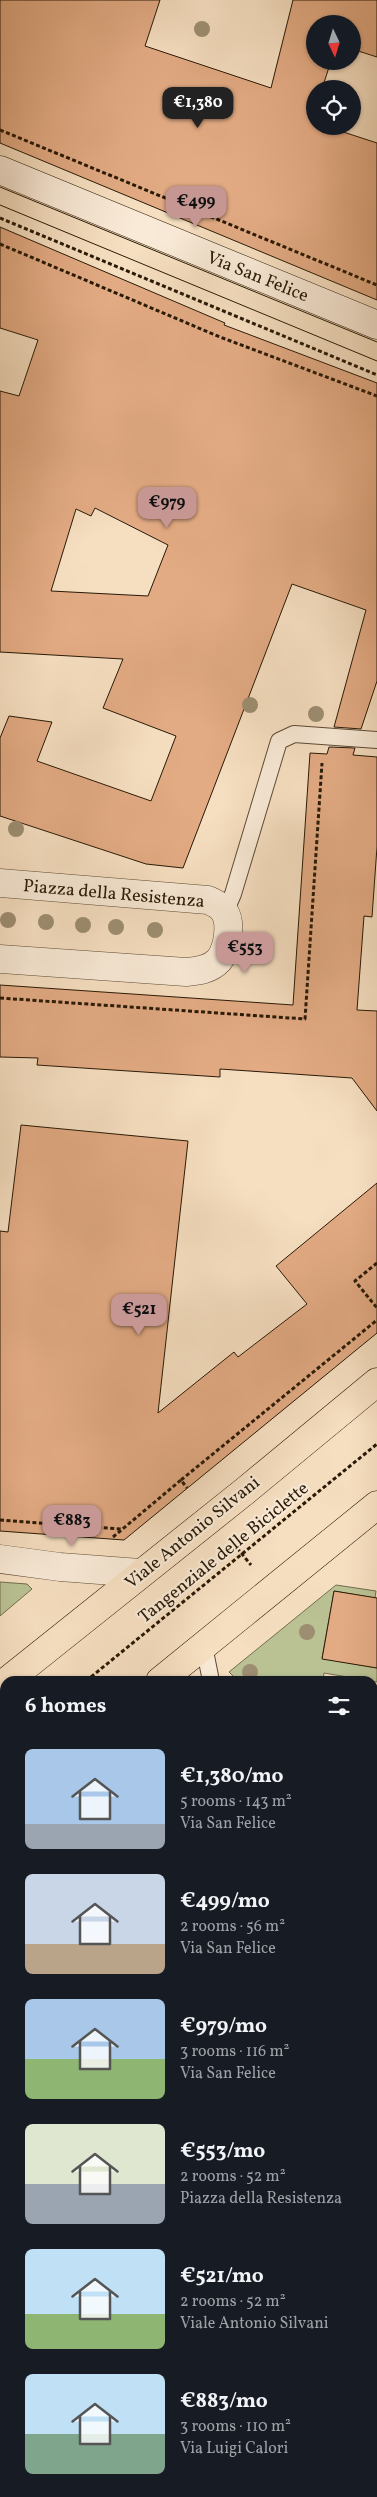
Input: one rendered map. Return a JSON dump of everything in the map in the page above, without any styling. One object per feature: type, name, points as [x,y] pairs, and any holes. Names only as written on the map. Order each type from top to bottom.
[{"type":"main road","name":"Viale Antonio Silvani","points":[[13,1676],[140,1573],[232,1502],[377,1382]]},
{"type":"main road","points":[[166,1676],[377,1505]]},
{"type":"street","name":"Via San Felice","points":[[0,170],[377,325]]},
{"type":"street","name":"Piazza della Resistenza","points":[[0,883],[208,900],[218,905],[225,912],[228,938],[218,960],[199,971],[186,972],[0,959]]},
{"type":"street","points":[[0,1559],[60,1567],[140,1573]]},
{"type":"lane","name":"Piazza della Resistenza","points":[[225,912],[233,894],[276,747],[285,736],[294,734],[377,740]]},
{"type":"lane","points":[[204,1646],[210,1676]]},
{"type":"path","points":[[0,130],[377,285]]},
{"type":"path","points":[[0,218],[377,375]]},
{"type":"path","points":[[0,244],[220,337],[377,396]]},
{"type":"path","points":[[377,1264],[355,1281],[377,1308]]},
{"type":"path","points":[[111,1540],[121,1529],[377,1320]]},
{"type":"path","name":"Tangenziale delle Biciclette","points":[[92,1676],[377,1444]]},
{"type":"path","points":[[181,1480],[187,1488]]},
{"type":"path","points":[[0,1520],[121,1529]]},
{"type":"path","points":[[230,1539],[253,1567]]},
{"type":"green space","points":[[0,1582],[27,1584],[32,1589],[0,1616]]},
{"type":"green space","points":[[336,1585],[376,1591],[375,1598],[334,1591],[322,1658],[377,1668],[377,1676],[342,1676],[324,1673],[324,1676],[233,1676],[229,1672]]},
{"type":"building","points":[[0,0],[160,0],[145,46],[271,88],[293,0],[377,0],[377,57],[361,52],[361,15],[306,15],[306,70],[328,70],[325,80],[306,80],[306,135],[353,135],[377,143],[377,300],[0,143]]},
{"type":"building","points":[[0,227],[225,323],[224,325],[377,383],[377,681],[361,729],[334,727],[366,610],[292,584],[183,868],[146,864],[0,816],[0,738],[9,716],[52,722],[37,761],[151,801],[176,736],[103,708],[123,659],[0,652],[0,391],[19,396],[38,340],[0,328]],"holes":[[[95,508],[168,545],[148,596],[51,591],[76,509],[91,516]]]},
{"type":"building","points":[[329,747],[355,748],[353,755],[377,757],[377,847],[372,917],[364,916],[357,1010],[377,1011],[377,1111],[352,1078],[220,1069],[220,1077],[37,1065],[38,1058],[0,1057],[0,985],[293,1005],[310,753],[327,754]]},
{"type":"building","points":[[21,1125],[188,1141],[158,1413],[234,1352],[238,1357],[307,1304],[276,1266],[377,1183],[377,1333],[124,1540],[0,1531],[0,1231],[8,1232]]},
{"type":"building","points":[[334,1591],[377,1598],[377,1668],[322,1659]]},
{"type":"tram line","points":[[0,187],[377,342]]},
{"type":"tram line","points":[[0,205],[377,361]]}]
